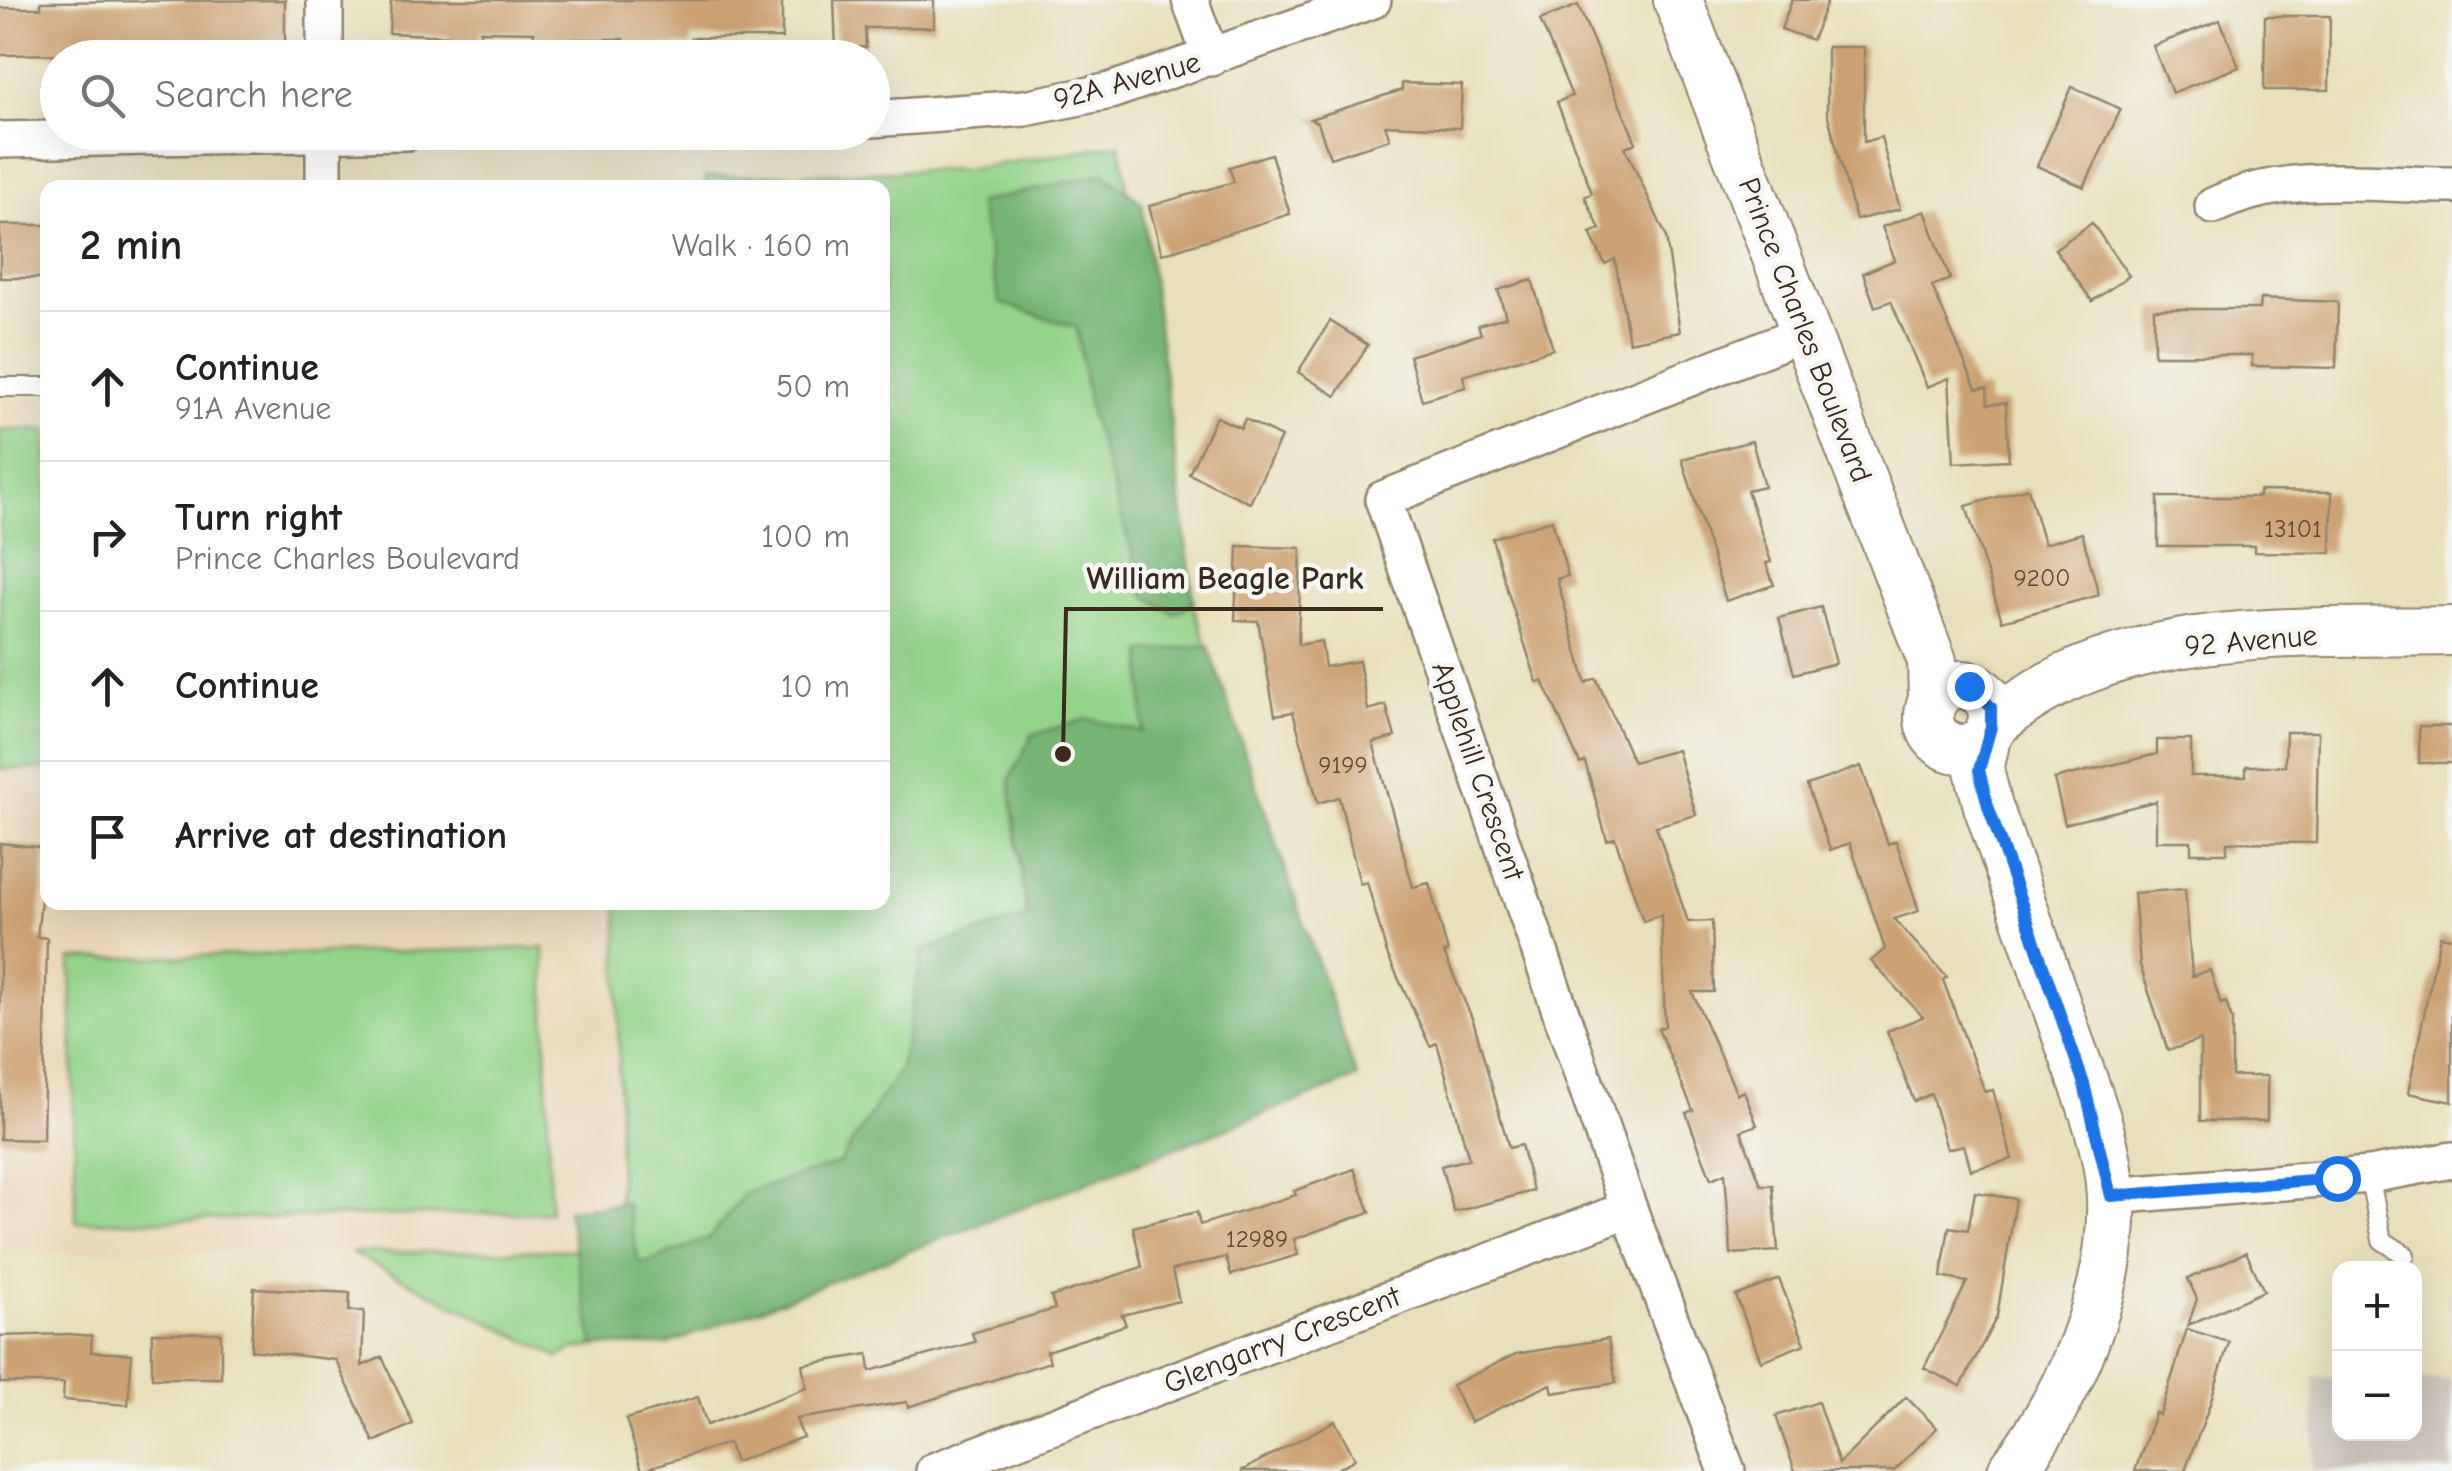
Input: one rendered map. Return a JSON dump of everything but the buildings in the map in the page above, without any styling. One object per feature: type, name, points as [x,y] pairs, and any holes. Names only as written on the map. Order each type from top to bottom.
[{"type":"street","points":[[325,40],[326,0]]},
{"type":"street","points":[[1190,0],[1211,58]]},
{"type":"street","name":"92A Avenue","points":[[890,117],[1025,108],[1110,91],[1373,0]]},
{"type":"street","name":"Prince Charles Boulevard","points":[[1678,0],[1806,332],[1961,707],[1988,806],[2084,1084],[2111,1196],[2107,1256],[2092,1318],[2065,1384],[2012,1471]]},
{"type":"street","points":[[0,140],[40,139]]},
{"type":"street","points":[[324,150],[324,180]]},
{"type":"street","points":[[2214,206],[2246,190],[2282,184],[2452,185]]},
{"type":"street","name":"Applehill Crescent","points":[[1727,1471],[1630,1209],[1383,499],[1806,332]]},
{"type":"street","name":"92 Avenue","points":[[1961,707],[2056,683],[2137,653],[2199,642],[2276,635],[2452,631]]},
{"type":"street","points":[[2111,1196],[2369,1176],[2452,1160]]},
{"type":"street","name":"Glengarry Crescent","points":[[934,1471],[1630,1209]]},
{"type":"lane","points":[[0,388],[40,387]]},
{"type":"lane","points":[[2369,1176],[2382,1240],[2405,1255]]},
{"type":"shaded area","points":[[0,398],[40,398],[40,910],[618,910],[619,1249],[0,1254]]},
{"type":"shaded area","points":[[2315,1377],[2332,1378],[2332,1441],[2422,1441],[2422,1379],[2452,1380],[2452,1471],[2313,1471]]},
{"type":"green space","points":[[1120,144],[1193,606],[1357,1078],[686,1332],[572,1350],[559,1357],[351,1253],[619,1249],[618,910],[890,910],[890,180],[706,177],[971,169]]},
{"type":"green space","points":[[1104,173],[1142,203],[1194,601],[1175,614],[1145,595],[1089,409],[1077,328],[1000,303],[978,203]]},
{"type":"green space","points":[[0,430],[40,430],[40,769],[0,769]]},
{"type":"green space","points":[[1208,645],[1357,1078],[666,1345],[594,1346],[567,1209],[626,1203],[639,1262],[647,1263],[709,1238],[745,1193],[839,1163],[900,1069],[923,951],[1027,917],[1010,780],[1032,735],[1087,719],[1143,732],[1143,652]]},
{"type":"green space","points":[[544,948],[550,1212],[76,1222],[71,959]]},
{"type":"place","name":"William Beagle Park","points":[[1063,754]]},
{"type":"route","points":[[1969,686],[1979,690],[1991,707],[1993,717],[1979,770],[2084,1084],[2102,1144],[2111,1196],[2337,1178]]}]
